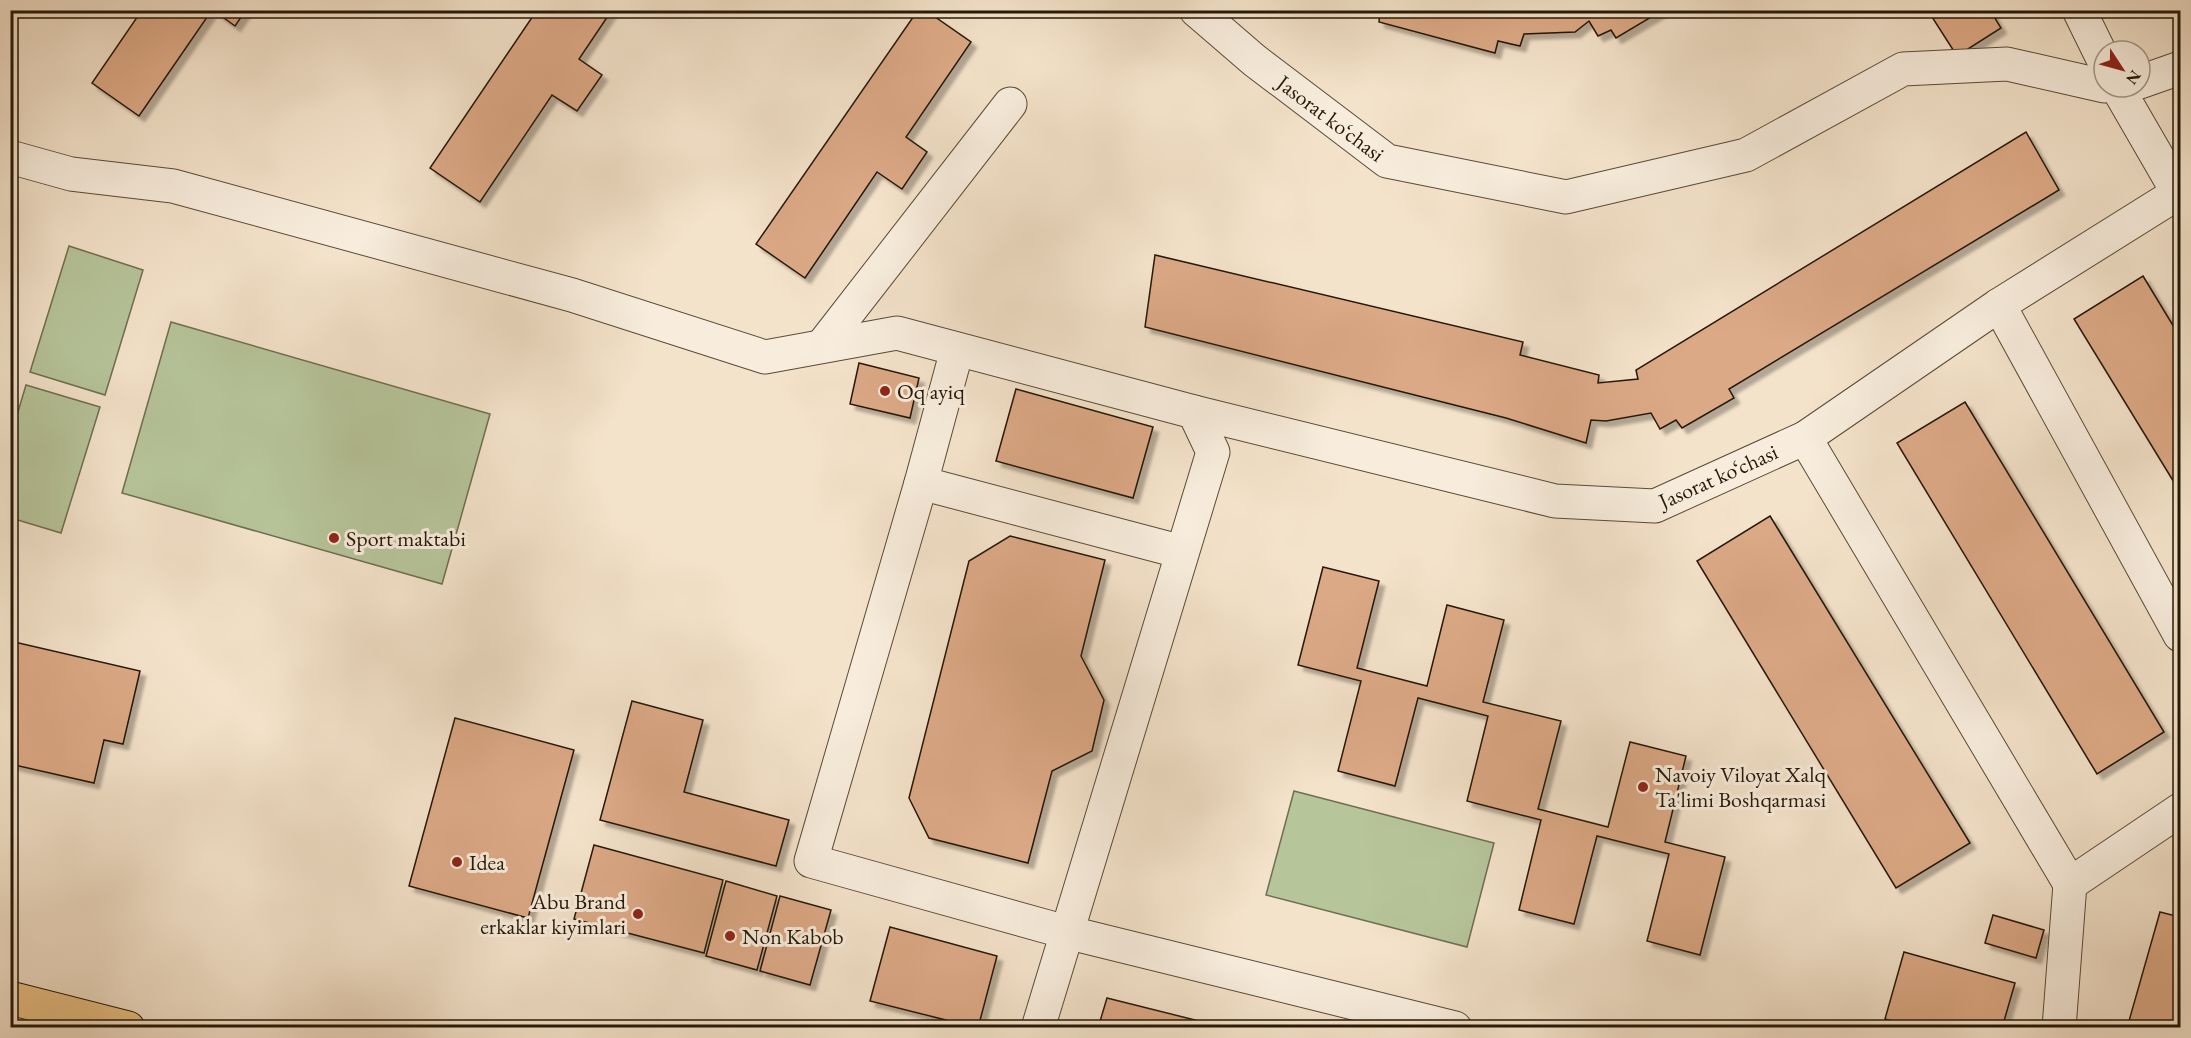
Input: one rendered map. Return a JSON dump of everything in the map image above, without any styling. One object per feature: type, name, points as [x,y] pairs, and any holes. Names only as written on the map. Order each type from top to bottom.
[{"type":"main road","points":[[10,998],[128,1028]]},
{"type":"street","name":"Jasorat ko‘chasi","points":[[1196,10],[1254,60],[1387,161],[1566,197],[1746,155],[1903,69],[2007,64],[2092,79]]},
{"type":"street","points":[[2079,10],[2094,39]]},
{"type":"street","points":[[2152,75],[2181,68]]},
{"type":"street","points":[[2126,99],[2180,194]]},
{"type":"street","points":[[822,346],[1010,104]]},
{"type":"street","name":"Jasorat ko‘chasi","points":[[10,158],[71,174],[173,186],[572,295],[765,357],[897,333],[1194,412],[1555,501],[1655,506],[1805,438],[2000,305],[2180,194]]},
{"type":"street","points":[[2000,305],[2181,635]]},
{"type":"street","points":[[957,350],[921,483],[811,861],[1066,932],[1455,1028]]},
{"type":"street","points":[[1038,1028],[1213,452],[1194,412]]},
{"type":"street","points":[[1805,438],[2070,884],[2060,1028]]},
{"type":"street","points":[[921,483],[1182,552]]},
{"type":"street","points":[[2070,884],[2181,810]]},
{"type":"green space","points":[[69,246],[143,270],[105,395],[30,372]]},
{"type":"green space","points":[[171,322],[490,414],[442,584],[122,493]]},
{"type":"green space","points":[[26,385],[100,407],[61,533],[11,518],[11,435]]},
{"type":"green space","points":[[1294,791],[1494,843],[1467,947],[1266,895]]},
{"type":"building","points":[[142,10],[212,10],[139,116],[92,83]]},
{"type":"building","points":[[213,10],[246,10],[235,26]]},
{"type":"building","points":[[537,10],[612,10],[579,59],[602,75],[577,111],[552,95],[480,202],[430,168]]},
{"type":"building","points":[[918,10],[925,10],[971,42],[906,137],[927,152],[902,189],[877,172],[805,278],[756,244]]},
{"type":"building","points":[[1380,10],[1663,10],[1616,38],[1611,30],[1598,36],[1589,21],[1575,32],[1524,34],[1520,46],[1498,41],[1495,53],[1379,22]]},
{"type":"building","points":[[1941,10],[1990,10],[2001,28],[1957,56],[1932,17]]},
{"type":"building","points":[[2026,132],[2059,190],[1729,389],[1734,398],[1682,428],[1676,420],[1660,429],[1651,413],[1606,421],[1591,420],[1586,443],[1506,418],[1145,327],[1155,255],[1523,342],[1520,355],[1599,375],[1598,383],[1638,379],[1636,370]]},
{"type":"building","points":[[2143,276],[2180,337],[2180,492],[2074,319]]},
{"type":"building","name":"Oq ayiq","points":[[859,363],[919,378],[910,418],[850,404]]},
{"type":"building","points":[[1016,389],[1153,427],[1133,498],[996,461]]},
{"type":"building","points":[[1965,402],[2164,732],[2097,774],[1897,443]]},
{"type":"building","points":[[1770,516],[1970,843],[1896,888],[1697,561]]},
{"type":"building","points":[[1010,536],[1105,560],[1081,656],[1104,700],[1092,751],[1052,771],[1028,863],[929,838],[909,798],[969,561]]},
{"type":"building","points":[[1323,567],[1379,581],[1357,668],[1427,686],[1447,605],[1504,620],[1483,702],[1561,721],[1538,809],[1608,827],[1630,742],[1686,756],[1665,842],[1725,857],[1700,955],[1647,941],[1669,854],[1597,836],[1574,924],[1519,910],[1541,820],[1467,801],[1488,716],[1418,698],[1395,786],[1338,771],[1361,681],[1298,665]]},
{"type":"building","points":[[10,641],[140,671],[123,744],[104,740],[94,783],[10,764]]},
{"type":"building","points":[[632,701],[703,720],[684,792],[789,820],[776,866],[600,820]]},
{"type":"building","points":[[455,718],[574,750],[528,918],[409,886]]},
{"type":"building","points":[[594,845],[723,880],[704,953],[574,919]]},
{"type":"building","points":[[726,881],[777,896],[757,970],[706,956]]},
{"type":"building","points":[[780,896],[831,910],[810,985],[760,971]]},
{"type":"building","points":[[2160,912],[2180,917],[2180,1028],[2127,1028]]},
{"type":"building","points":[[1993,915],[2044,930],[2036,958],[1985,943]]},
{"type":"building","points":[[890,927],[997,956],[978,1028],[870,1001]]},
{"type":"building","points":[[1904,952],[2015,983],[2002,1028],[1915,1028],[1885,1019]]},
{"type":"building","points":[[1107,998],[1227,1028],[1098,1028]]},
{"type":"place","name":"Oq ayiq","points":[[885,391]]},
{"type":"place","name":"Sport maktabi","points":[[334,538]]},
{"type":"place","name":"Navoiy Viloyat Xalq Ta'limi Boshqarmasi","points":[[1643,787]]},
{"type":"place","name":"Idea","points":[[457,862]]},
{"type":"place","name":"Abu Brand erkaklar kiyimlari","points":[[638,914]]},
{"type":"place","name":"Non Kabob","points":[[730,936]]}]
